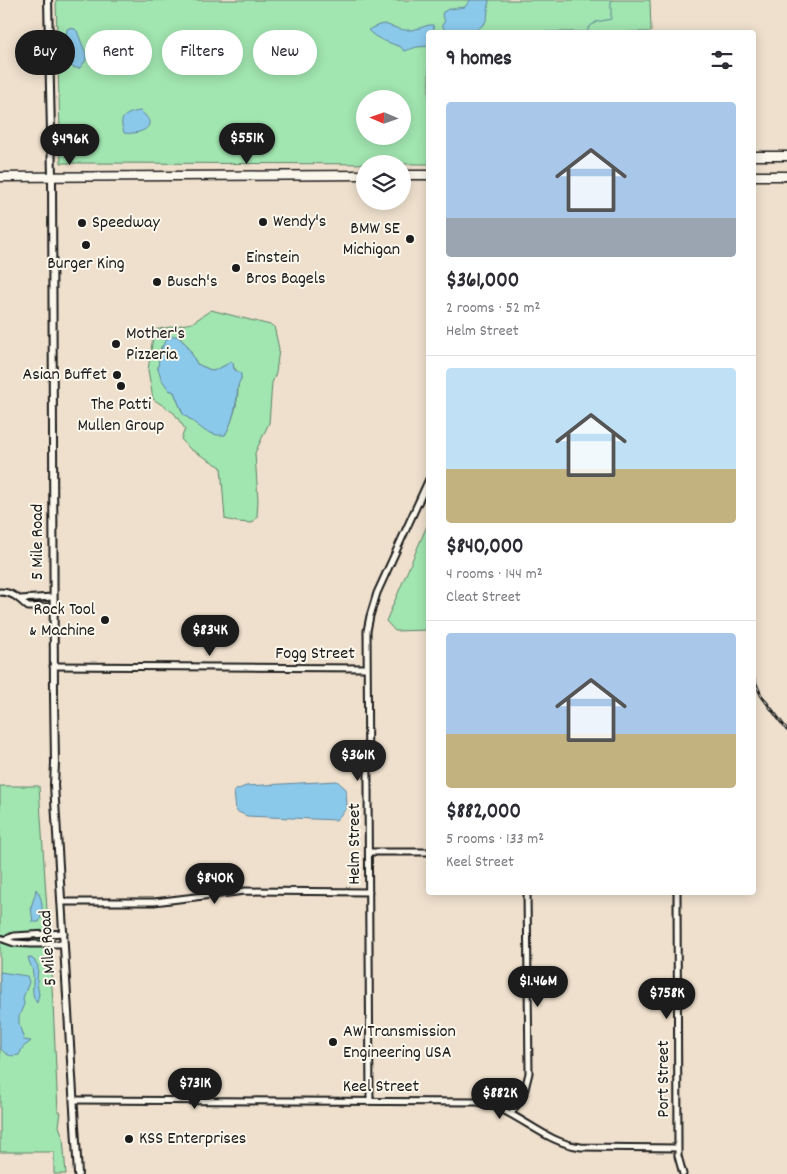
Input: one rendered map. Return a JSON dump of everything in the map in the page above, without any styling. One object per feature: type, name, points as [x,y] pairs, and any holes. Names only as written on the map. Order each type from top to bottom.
[{"type":"main road","points":[[756,156],[787,156]]},
{"type":"main road","points":[[0,177],[356,175]]},
{"type":"main road","points":[[411,175],[426,175]]},
{"type":"main road","points":[[756,176],[786,175]]},
{"type":"street","name":"5 Mile Road","points":[[48,0],[52,177],[54,785],[78,1174]]},
{"type":"street","name":"Helm Street","points":[[370,1101],[367,631],[373,603],[426,486]]},
{"type":"street","points":[[0,592],[6,592],[20,599],[28,607],[53,607]]},
{"type":"street","points":[[20,599],[53,596]]},
{"type":"street","name":"Fogg Street","points":[[53,666],[367,668]]},
{"type":"street","points":[[369,852],[426,852]]},
{"type":"street","points":[[62,902],[154,902],[244,891],[369,892]]},
{"type":"street","points":[[511,1114],[524,1093],[529,1073],[527,895]]},
{"type":"street","name":"Port Street","points":[[676,895],[678,1156],[683,1174]]},
{"type":"street","points":[[3,938],[64,933]]},
{"type":"street","points":[[3,938],[14,943],[64,944]]},
{"type":"street","name":"Keel Street","points":[[74,1100],[478,1102],[495,1106],[563,1144],[574,1147],[678,1148]]},
{"type":"green space","points":[[56,0],[650,0],[651,30],[426,30],[426,164],[411,164],[411,155],[356,155],[356,164],[61,163],[58,75],[75,75],[75,30],[57,30]]},
{"type":"green space","points":[[211,310],[274,326],[279,349],[276,373],[272,383],[269,423],[255,453],[258,500],[257,517],[252,523],[225,519],[221,467],[190,449],[181,439],[185,429],[174,413],[153,399],[148,370],[154,330],[192,323]],"holes":[[[177,336],[187,345],[197,364],[213,371],[230,362],[240,376],[235,410],[225,435],[191,420],[183,414],[174,392],[169,390],[158,369],[161,347]]]},
{"type":"green space","points":[[426,528],[426,630],[395,631],[386,621]]},
{"type":"green space","points":[[0,786],[39,786],[58,1112],[61,1112],[59,1126],[63,1138],[66,1174],[54,1174],[54,1152],[0,1152]]},
{"type":"water","points":[[470,0],[489,0],[487,19],[484,24],[476,30],[445,30],[442,25],[445,21],[442,15],[443,12],[449,9],[465,7]]},
{"type":"water","points":[[385,24],[407,30],[433,25],[434,30],[426,30],[426,46],[404,51],[401,47],[379,38],[368,30]]},
{"type":"water","points":[[67,29],[75,29],[77,31],[85,51],[85,61],[80,68],[75,68],[75,30]]},
{"type":"water","points":[[140,111],[146,116],[149,125],[137,133],[124,133],[122,122],[125,116]]},
{"type":"water","points":[[171,336],[177,336],[187,345],[197,364],[213,371],[230,361],[233,363],[234,369],[241,374],[237,400],[225,435],[217,435],[205,431],[183,414],[174,392],[169,390],[162,380],[158,369],[159,357],[165,341]]},
{"type":"water","points":[[337,781],[346,789],[347,808],[336,820],[247,816],[236,811],[234,791],[246,786]]},
{"type":"water","points":[[36,889],[40,897],[42,910],[39,922],[33,922],[31,907]]},
{"type":"water","points":[[28,957],[34,960],[38,966],[37,983],[39,994],[37,1003],[33,989],[33,972]]},
{"type":"water","points":[[0,972],[27,976],[29,982],[23,998],[24,1004],[19,1016],[19,1024],[24,1040],[31,1041],[23,1047],[19,1055],[8,1055],[0,1048]]},
{"type":"waterway","points":[[588,30],[596,22],[611,19],[611,0]]},
{"type":"railway","points":[[756,684],[761,695],[787,730]]},
{"type":"place","name":"Wendy's","points":[[263,222]]},
{"type":"place","name":"Speedway","points":[[82,223]]},
{"type":"place","name":"BMW SE Michigan","points":[[410,239]]},
{"type":"place","name":"Burger King","points":[[86,245]]},
{"type":"place","name":"Einstein Bros Bagels","points":[[236,268]]},
{"type":"place","name":"Busch's","points":[[157,282]]},
{"type":"place","name":"Mother's Pizzeria","points":[[116,344]]},
{"type":"place","name":"Asian Buffet","points":[[117,375]]},
{"type":"place","name":"The Patti Mullen Group","points":[[121,386]]},
{"type":"place","name":"Rock Tool & Machine","points":[[105,620]]},
{"type":"place","name":"AW Transmission Engineering USA","points":[[333,1042]]},
{"type":"place","name":"KSS Enterprises","points":[[129,1139]]}]
